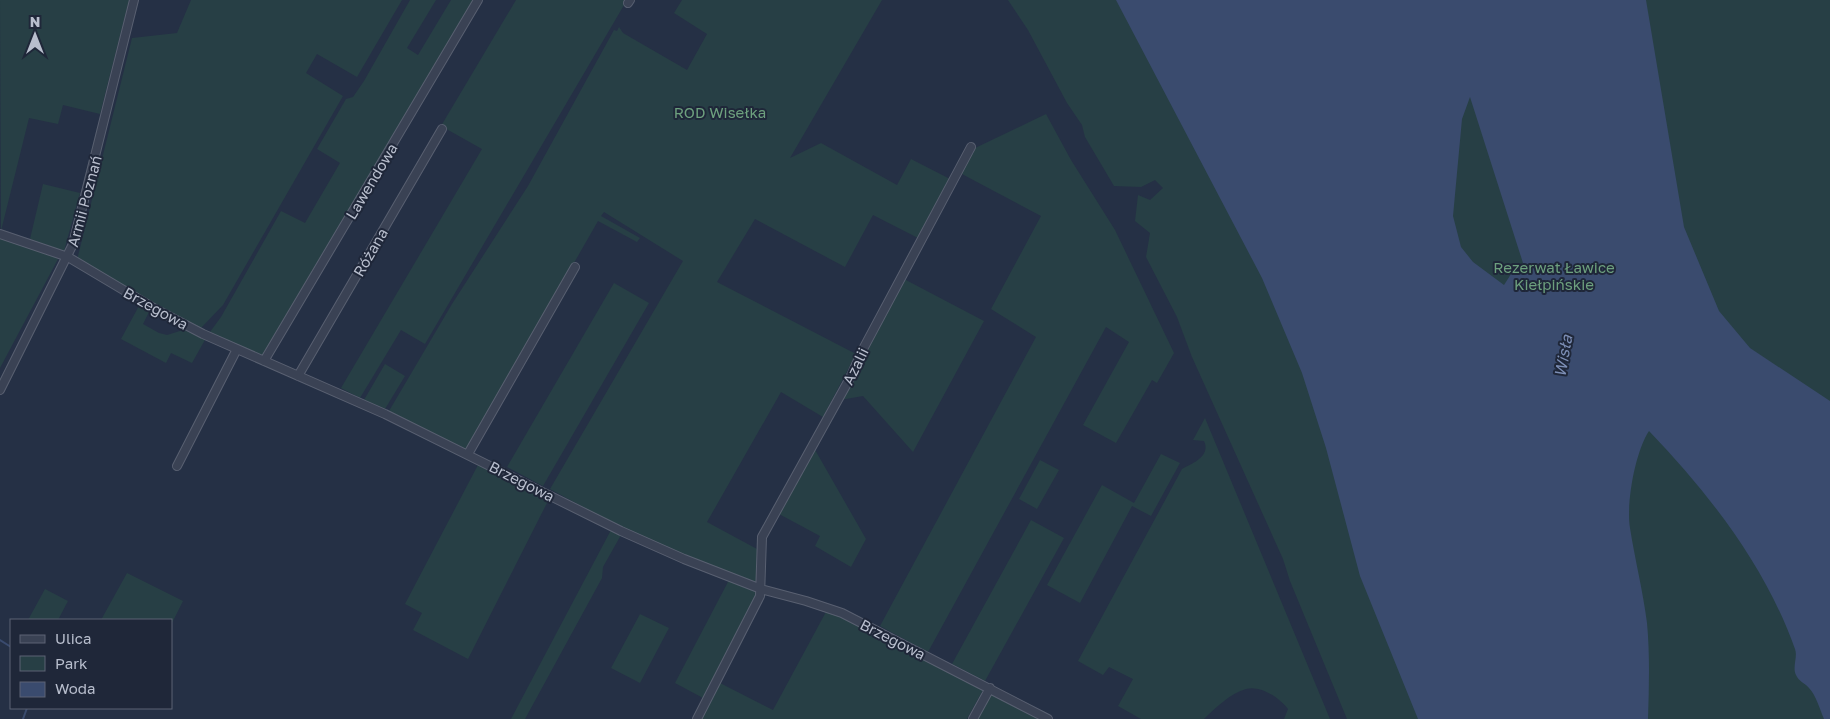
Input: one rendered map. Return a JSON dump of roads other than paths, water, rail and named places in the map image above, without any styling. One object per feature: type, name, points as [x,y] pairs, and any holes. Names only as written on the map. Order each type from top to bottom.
[{"type":"street","name":"Armii Poznań","points":[[0,390],[68,257],[134,0]]},
{"type":"street","name":"Lawendowa","points":[[264,361],[478,0]]},
{"type":"street","name":"Różana","points":[[298,376],[442,129]]},
{"type":"street","name":"Azalii","points":[[761,589],[762,537],[850,378],[862,351],[971,147]]},
{"type":"street","name":"Brzegowa","points":[[0,234],[68,257],[157,310],[237,349],[385,414],[621,531],[684,559],[761,589],[842,613],[1048,719]]},
{"type":"street","points":[[468,454],[575,267]]},
{"type":"street","points":[[177,466],[237,349]]},
{"type":"street","points":[[697,719],[760,596],[761,589]]},
{"type":"street","points":[[973,719],[990,688]]},
{"type":"water","name":"Rezerwat Ławice Kiełpińskie","points":[[1116,0],[1646,0],[1684,227],[1719,311],[1750,348],[1830,401],[1830,719],[1824,719],[1811,691],[1796,675],[1795,649],[1783,618],[1752,560],[1714,506],[1672,455],[1649,431],[1636,465],[1629,506],[1630,528],[1647,623],[1649,659],[1648,719],[1418,719],[1360,576],[1326,448],[1302,373],[1262,278]],"holes":[[[1470,97],[1523,263],[1513,271],[1504,285],[1473,262],[1461,247],[1453,216],[1462,119]]]},
{"type":"waterway","points":[[0,640],[10,646]]},
{"type":"waterway","points":[[23,719],[27,709]]},
{"type":"park label","name":"ROD Wisełka","points":[[720,112]]},
{"type":"water label","name":"Wisła","points":[[1563,356]]}]
